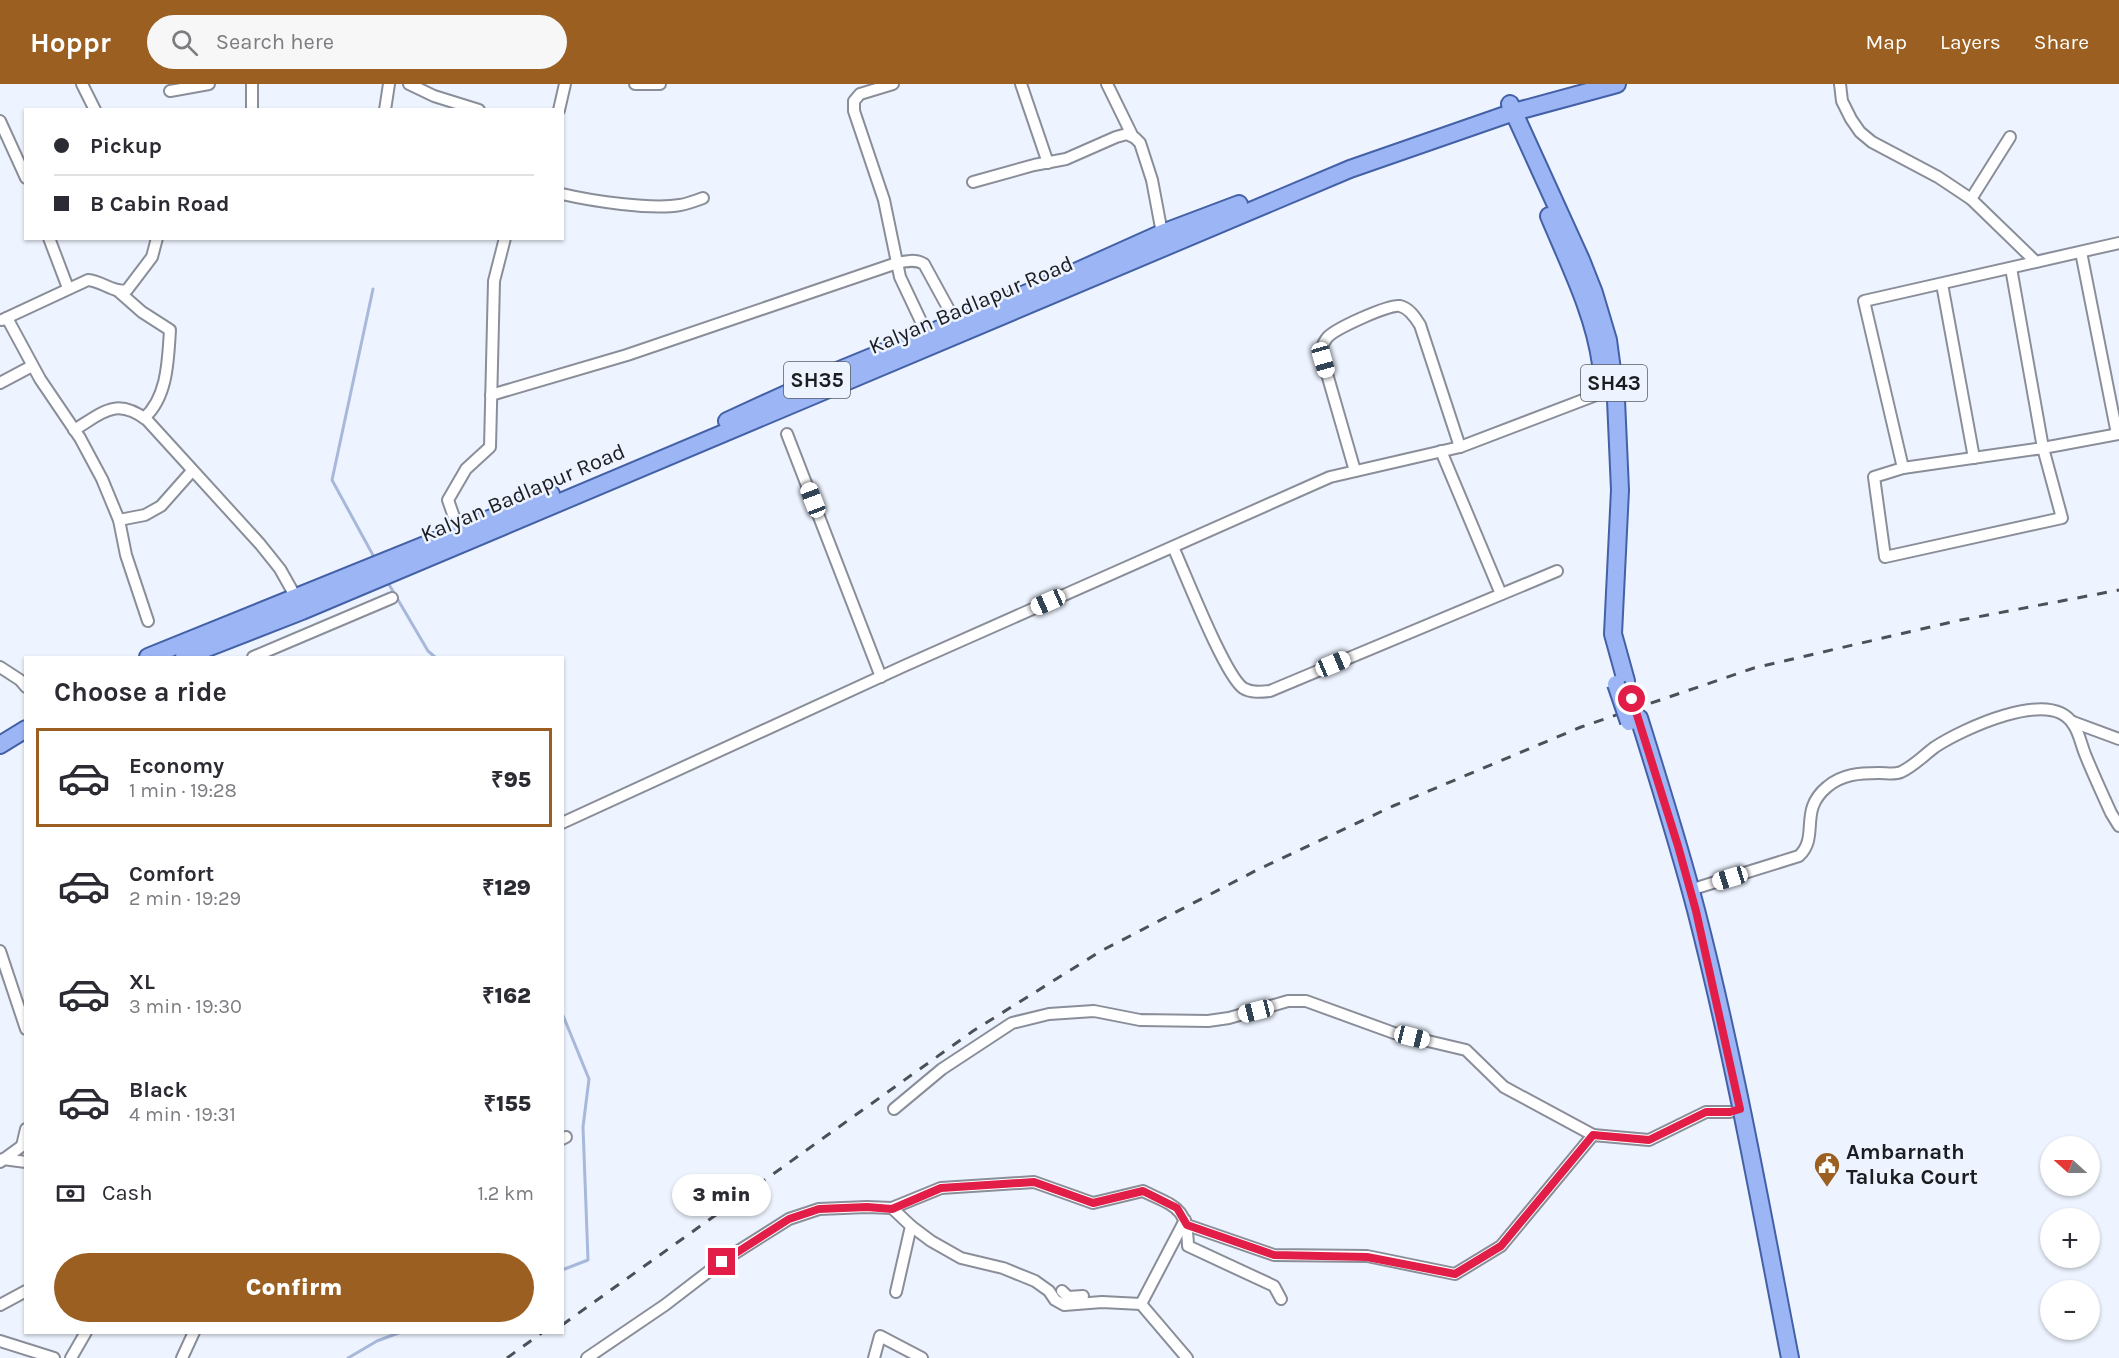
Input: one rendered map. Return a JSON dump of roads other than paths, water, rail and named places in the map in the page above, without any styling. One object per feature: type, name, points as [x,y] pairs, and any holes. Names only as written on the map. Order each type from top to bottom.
[{"type":"main road","name":"Kalyan Badlapur Road","points":[[186,656],[299,605],[1213,220],[1573,84]]},
{"type":"main road","name":"Kalyan Badlapur Road","points":[[1508,110],[1617,84]]},
{"type":"main road","name":"SH43","points":[[1508,110],[1582,297],[1610,391],[1609,490],[1602,620],[1606,652],[1621,682],[1690,890],[1711,975],[1779,1358]]},
{"type":"main road","name":"Kalyan Badlapur Road","points":[[862,368],[927,334],[959,328],[1162,233],[1213,220]]},
{"type":"main road","name":"Kalyan Badlapur Road","points":[[153,656],[171,652],[299,605]]},
{"type":"main road","points":[[0,732],[24,718]]},
{"type":"main road","name":"SH43","points":[[1634,720],[1686,913],[1735,1110],[1790,1358]]},
{"type":"main road","points":[[0,745],[24,730]]},
{"type":"street","points":[[82,84],[94,108]]},
{"type":"street","points":[[170,92],[209,84]]},
{"type":"street","points":[[252,84],[252,108]]},
{"type":"street","points":[[385,108],[389,84]]},
{"type":"street","points":[[409,84],[434,96],[473,108]]},
{"type":"street","points":[[559,108],[565,84]]},
{"type":"street","points":[[635,84],[660,84]]},
{"type":"street","points":[[893,84],[860,94],[854,104],[854,111],[884,200],[897,263],[907,295],[927,334]]},
{"type":"street","points":[[1021,84],[1048,163]]},
{"type":"street","points":[[1107,84],[1131,135],[1140,143],[1152,180],[1162,233]]},
{"type":"street","points":[[1840,84],[1842,101],[1860,132],[1872,142],[1938,177],[1971,199],[2036,262]]},
{"type":"street","points":[[0,121],[24,174]]},
{"type":"street","points":[[973,182],[1066,159],[1116,137],[1131,135]]},
{"type":"street","points":[[1971,199],[2010,137]]},
{"type":"street","points":[[564,194],[613,202],[665,206],[681,205],[703,198]]},
{"type":"street","points":[[50,240],[68,288]]},
{"type":"street","points":[[117,290],[127,290],[152,257],[156,240]]},
{"type":"street","points":[[461,537],[448,500],[466,469],[490,447],[494,281],[504,240]]},
{"type":"street","points":[[1903,468],[1864,301],[2119,243]]},
{"type":"street","points":[[2010,268],[2043,448],[2062,518],[1885,557],[1874,477],[1903,468],[2043,448],[2118,434],[2081,252]]},
{"type":"street","points":[[491,395],[627,356],[897,263],[915,261],[924,264],[959,328]]},
{"type":"street","points":[[144,418],[152,411],[162,392],[170,330],[142,312],[117,290],[98,280],[88,280],[3,320],[74,430],[102,479],[119,520],[126,555],[148,621]]},
{"type":"street","points":[[1942,284],[1974,458]]},
{"type":"street","points":[[1355,471],[1321,351],[1328,336],[1337,330],[1393,306],[1407,309],[1420,325],[1460,447]]},
{"type":"street","points":[[0,383],[32,366]]},
{"type":"street","points":[[564,822],[881,677],[1330,477],[1460,447],[1610,391]]},
{"type":"street","points":[[74,430],[107,410],[119,407],[135,411],[260,544],[280,569],[299,605]]},
{"type":"street","points":[[787,434],[881,677]]},
{"type":"street","points":[[1441,451],[1501,594]]},
{"type":"street","points":[[119,520],[145,515],[154,510],[168,500],[192,471]]},
{"type":"street","points":[[1173,546],[1226,664],[1237,683],[1246,690],[1258,693],[1270,691],[1557,571]]},
{"type":"street","points":[[255,656],[392,598]]},
{"type":"street","points":[[0,667],[24,685]]},
{"type":"street","points":[[1690,890],[1799,856],[1805,850],[1809,840],[1810,814],[1816,799],[1826,787],[1851,774],[1902,772],[1935,747],[1956,735],[2032,709],[2048,708],[2059,712],[2073,722],[2119,739]]},
{"type":"street","points":[[2073,722],[2110,813],[2119,826]]},
{"type":"street","points":[[0,951],[24,1023]]},
{"type":"street","points":[[894,1109],[942,1069],[1012,1023],[1049,1014],[1094,1011],[1140,1020],[1208,1021],[1238,1016],[1288,1001],[1306,1002],[1394,1033],[1466,1050],[1504,1086],[1593,1135],[1649,1140],[1706,1112],[1735,1110]]},
{"type":"street","points":[[1186,1223],[1274,1255],[1367,1257],[1455,1274],[1501,1246],[1593,1135]]},
{"type":"street","points":[[1,1160],[23,1144]]},
{"type":"street","points":[[1,1160],[24,1162]]},
{"type":"street","points":[[587,1358],[665,1305],[722,1262],[789,1219],[819,1209],[867,1207],[892,1209],[941,1188],[1034,1182],[1093,1203],[1143,1191],[1177,1208],[1186,1223],[1188,1246],[1274,1286],[1281,1299]]},
{"type":"street","points":[[892,1209],[931,1241],[961,1258],[1003,1268],[1035,1281],[1049,1291],[1055,1300],[1064,1305],[1084,1296]]},
{"type":"street","points":[[1142,1304],[1186,1223]]},
{"type":"street","points":[[896,1292],[911,1226]]},
{"type":"street","points":[[1062,1291],[1068,1297],[1084,1296],[1102,1302],[1142,1304],[1187,1358]]},
{"type":"street","points":[[0,1305],[24,1292]]},
{"type":"street","points":[[71,1358],[85,1334]]},
{"type":"street","points":[[182,1358],[193,1334]]},
{"type":"street","points":[[873,1358],[880,1336],[922,1358]]},
{"type":"street","points":[[0,1341],[54,1358]]},
{"type":"waterway","points":[[373,289],[332,480],[374,557]]},
{"type":"waterway","points":[[387,581],[428,651],[434,656]]},
{"type":"waterway","points":[[564,1018],[589,1079],[583,1127],[588,1260],[564,1269]]},
{"type":"waterway","points":[[348,1358],[377,1341],[396,1334]]},
{"type":"railway","points":[[564,1324],[973,1031],[1101,951],[1257,870],[1393,806],[1581,727],[1754,668],[1956,621],[2119,590]]},
{"type":"railway","points":[[507,1358],[540,1334]]},
{"type":"place","name":"Ambarnath Taluka Court","points":[[1827,1188]]}]
